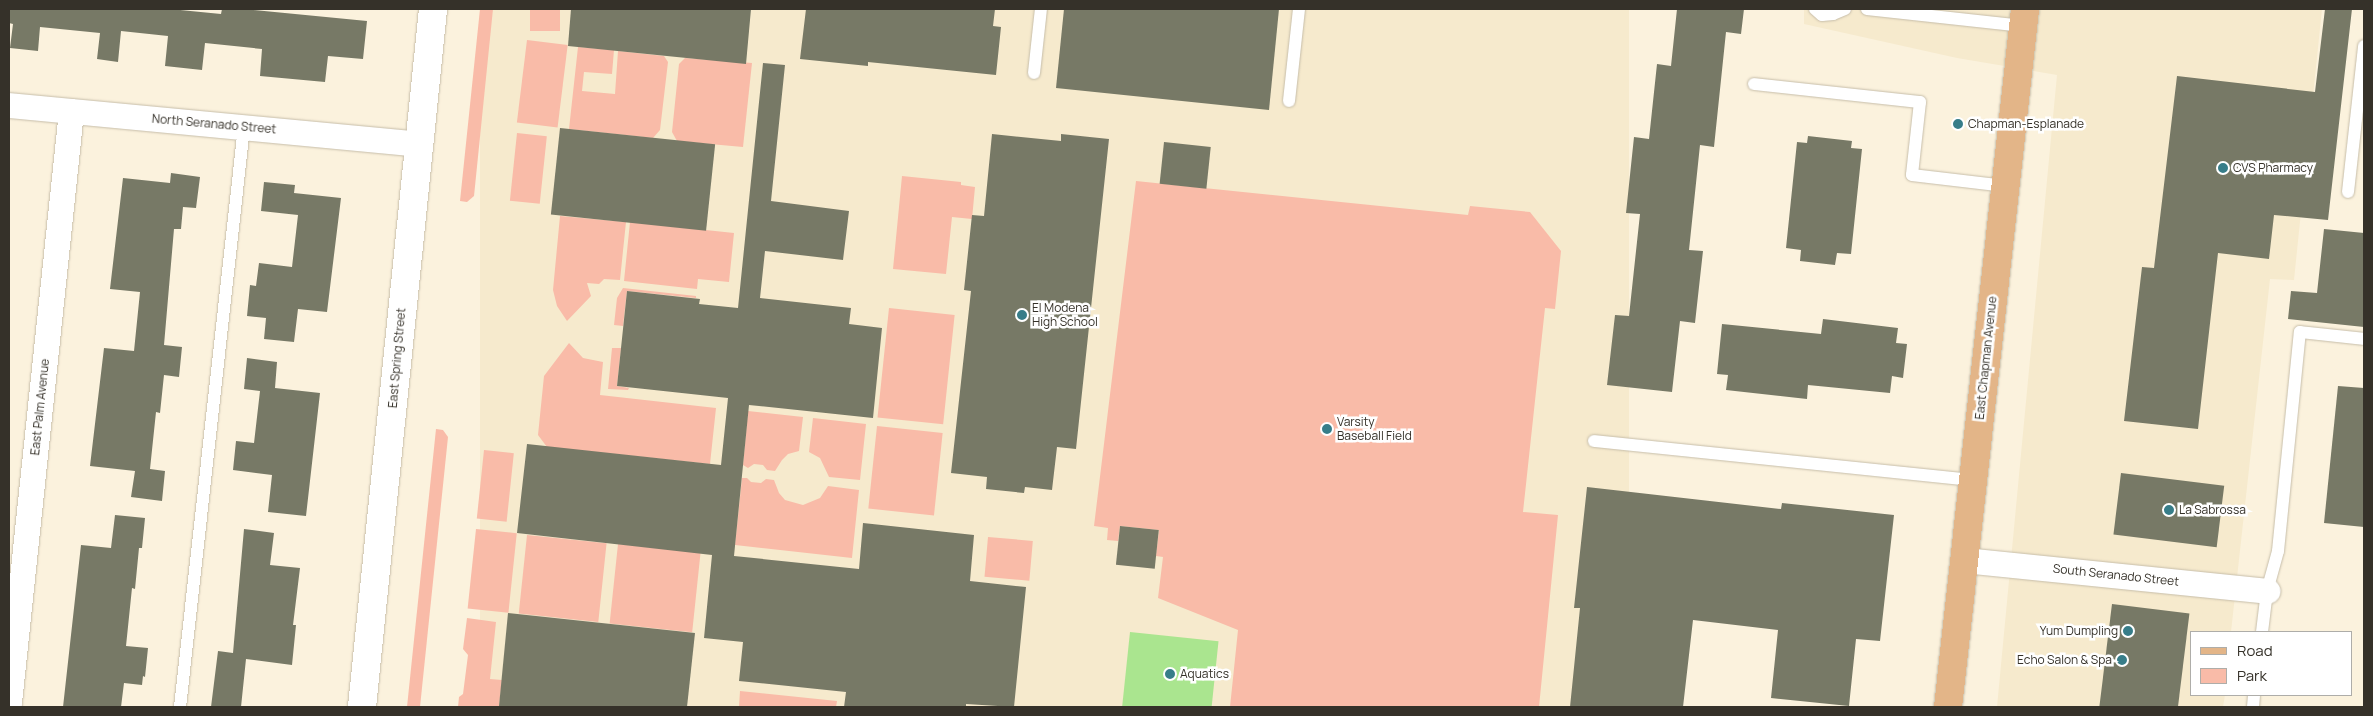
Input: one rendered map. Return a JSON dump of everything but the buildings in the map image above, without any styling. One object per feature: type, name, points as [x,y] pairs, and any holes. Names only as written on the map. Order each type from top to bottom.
[{"type":"main road","name":"East Chapman Avenue","points":[[1948,707],[2024,17]]},
{"type":"street","name":"East Spring Street","points":[[362,707],[433,9]]},
{"type":"street","name":"North Seranado Street","points":[[9,105],[419,144]]},
{"type":"street","name":"East Palm Avenue","points":[[9,702],[71,111]]},
{"type":"street","name":"South Seranado Street","points":[[1964,560],[2267,591]]},
{"type":"lane","points":[[1034,73],[1041,9]]},
{"type":"lane","points":[[1289,100],[1299,9]]},
{"type":"lane","points":[[1815,9],[1822,15],[1834,14],[1845,9]]},
{"type":"lane","points":[[1867,9],[2024,17]]},
{"type":"lane","points":[[2348,192],[2364,46]]},
{"type":"lane","points":[[1754,84],[1920,102],[1912,175],[2005,186]]},
{"type":"lane","points":[[180,707],[244,127]]},
{"type":"lane","points":[[2262,631],[2267,591],[2278,551],[2300,332],[2364,339]]},
{"type":"lane","points":[[1594,440],[1973,480]]},
{"type":"shaded area","name":"El Modena High School","points":[[480,9],[1629,9],[1629,707],[480,707]]},
{"type":"shaded area","points":[[1804,9],[2322,9],[2294,280],[2270,279],[2231,631],[2190,631],[2190,696],[2225,696],[2223,707],[1997,707],[2057,75],[1957,58],[1804,24]]},
{"type":"shaded area","name":"Aquatics","points":[[1130,632],[1219,641],[1212,707],[1122,707]]},
{"type":"green space","points":[[480,9],[493,9],[474,196],[467,202],[460,201]]},
{"type":"green space","points":[[530,9],[560,9],[560,31],[530,31]]},
{"type":"green space","points":[[527,40],[568,45],[558,127],[517,122]]},
{"type":"green space","points":[[578,47],[614,50],[612,74],[584,72],[582,91],[615,94],[618,51],[664,56],[668,62],[660,130],[653,138],[569,129]]},
{"type":"green space","points":[[685,58],[752,63],[743,147],[677,141],[672,132],[679,64]]},
{"type":"green space","points":[[517,133],[547,136],[540,204],[510,201]]},
{"type":"green space","points":[[902,176],[961,182],[961,185],[975,187],[972,219],[952,217],[946,274],[893,269]]},
{"type":"green space","name":"Varsity Baseball Field","points":[[1136,181],[1468,215],[1470,206],[1530,212],[1561,251],[1555,309],[1545,308],[1523,512],[1558,515],[1539,707],[1230,707],[1238,630],[1158,598],[1163,557],[1156,556],[1159,530],[1120,526],[1118,541],[1107,540],[1108,528],[1094,526]]},
{"type":"green space","points":[[560,216],[626,222],[620,280],[604,279],[599,284],[587,283],[591,296],[567,321],[557,306],[553,290]]},
{"type":"green space","points":[[630,222],[734,233],[729,282],[698,279],[697,289],[624,281]]},
{"type":"green space","points":[[623,288],[696,296],[696,298],[627,291],[623,326],[614,325],[617,298]]},
{"type":"green space","points":[[889,308],[955,315],[943,424],[878,417]]},
{"type":"green space","points":[[569,343],[583,358],[603,362],[600,395],[716,408],[710,464],[547,447],[538,435],[544,376]]},
{"type":"green space","points":[[612,348],[621,348],[617,386],[629,388],[628,390],[608,389]]},
{"type":"green space","points":[[748,411],[803,417],[799,451],[788,454],[775,471],[767,470],[763,465],[754,464],[748,468],[743,465]]},
{"type":"green space","points":[[813,418],[866,424],[860,480],[829,477],[820,458],[809,452]]},
{"type":"green space","points":[[877,426],[943,433],[934,515],[868,509]]},
{"type":"green space","points":[[436,429],[443,430],[448,437],[420,707],[407,707]]},
{"type":"green space","points":[[484,450],[514,453],[507,522],[477,519]]},
{"type":"green space","points":[[742,478],[747,478],[751,482],[761,483],[766,479],[774,480],[779,493],[785,500],[803,505],[820,498],[828,486],[859,490],[852,558],[735,545]]},
{"type":"green space","points":[[476,529],[517,533],[508,613],[468,609]]},
{"type":"green space","points":[[527,535],[607,543],[598,622],[519,614]]},
{"type":"green space","points":[[988,537],[1033,541],[1029,581],[985,577]]},
{"type":"green space","points":[[618,544],[701,553],[692,632],[610,624]]},
{"type":"green space","points":[[467,618],[496,622],[490,679],[502,680],[499,706],[512,707],[458,707],[459,697],[463,694],[468,655],[463,649]]},
{"type":"green space","points":[[740,691],[837,701],[836,707],[739,707]]},
{"type":"place","name":"Chapman-Esplanade","points":[[1958,124]]},
{"type":"place","name":"CVS Pharmacy","points":[[2223,168]]},
{"type":"place","name":"El Modena High School","points":[[1022,315]]},
{"type":"place","name":"Varsity Baseball Field","points":[[1327,429]]},
{"type":"place","name":"La Sabrossa","points":[[2169,510]]},
{"type":"place","name":"Yum Dumpling","points":[[2128,631]]},
{"type":"place","name":"Echo Salon & Spa","points":[[2122,660]]},
{"type":"place","name":"Aquatics","points":[[1170,674]]}]
